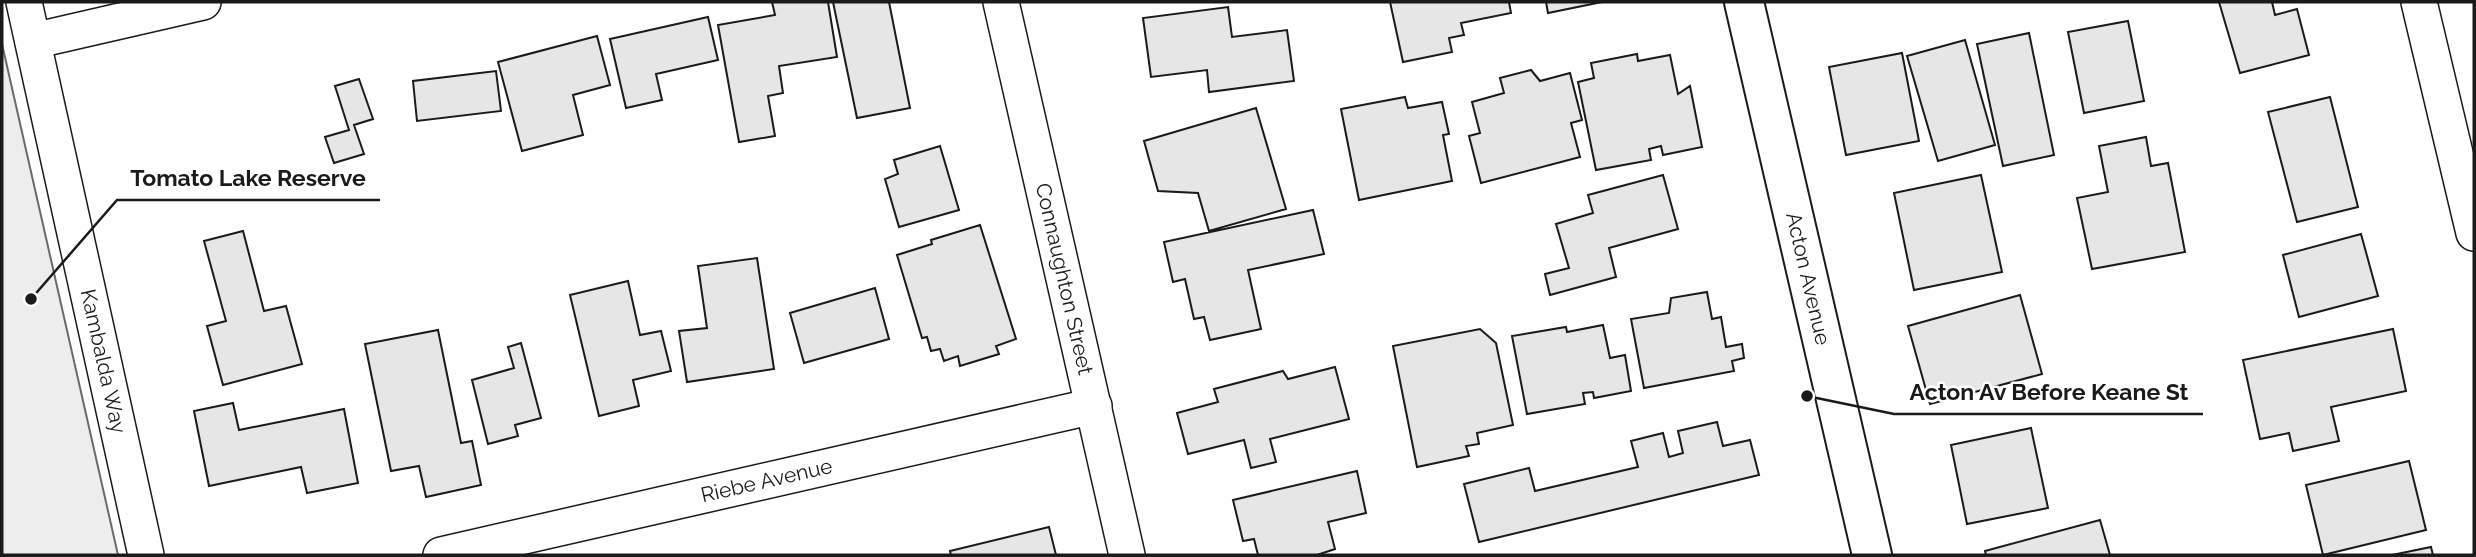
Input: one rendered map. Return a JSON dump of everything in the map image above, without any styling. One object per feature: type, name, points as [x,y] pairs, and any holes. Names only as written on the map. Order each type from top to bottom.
[{"type":"street","name":"Kambalda Way","points":[[24,2],[146,555]]},
{"type":"street","points":[[33,41],[203,2]]},
{"type":"street","name":"Connaughton Street","points":[[1001,2],[1127,555]]},
{"type":"street","name":"Acton Avenue","points":[[1744,2],[1871,555]]},
{"type":"street","points":[[2419,2],[2474,233]]},
{"type":"street","name":"Riebe Avenue","points":[[441,555],[1094,406]]},
{"type":"shaded area","points":[[2,44],[118,555],[2,555]]},
{"type":"building","points":[[772,2],[828,2],[837,57],[779,66],[783,93],[768,96],[775,136],[739,142],[718,25],[775,15]]},
{"type":"building","points":[[833,2],[889,2],[910,108],[857,118]]},
{"type":"building","points":[[1390,2],[1509,2],[1511,13],[1461,23],[1464,35],[1449,38],[1452,52],[1403,62]]},
{"type":"building","points":[[1546,2],[1602,2],[1548,13]]},
{"type":"building","points":[[2219,2],[2272,2],[2275,15],[2297,9],[2309,55],[2240,73]]},
{"type":"building","points":[[1228,7],[1232,37],[1287,30],[1294,81],[1209,92],[1207,70],[1151,77],[1143,18]]},
{"type":"building","points":[[708,17],[718,60],[656,74],[662,100],[626,108],[610,39]]},
{"type":"building","points":[[2128,21],[2144,101],[2084,113],[2068,32]]},
{"type":"building","points":[[2029,33],[2054,155],[2003,166],[1977,44]]},
{"type":"building","points":[[597,36],[610,85],[573,95],[583,135],[522,151],[498,62]]},
{"type":"building","points":[[1965,40],[1995,145],[1938,161],[1907,56]]},
{"type":"building","points":[[1902,53],[1919,141],[1846,155],[1829,67]]},
{"type":"building","points":[[1637,54],[1638,61],[1670,55],[1678,94],[1690,86],[1702,147],[1663,155],[1661,146],[1649,149],[1651,160],[1596,170],[1578,82],[1594,78],[1591,63]]},
{"type":"building","points":[[1531,70],[1540,81],[1570,73],[1582,120],[1571,123],[1580,157],[1481,183],[1469,136],[1480,133],[1472,102],[1504,93],[1500,78]]},
{"type":"building","points":[[496,71],[501,111],[417,121],[413,81]]},
{"type":"building","points":[[359,79],[373,119],[354,125],[364,154],[334,163],[325,137],[349,130],[335,86]]},
{"type":"building","points":[[1405,97],[1408,108],[1442,102],[1449,134],[1443,135],[1452,181],[1359,200],[1341,109]]},
{"type":"building","points":[[2330,97],[2358,207],[2297,222],[2268,112]]},
{"type":"building","points":[[1256,108],[1286,209],[1209,231],[1198,193],[1158,191],[1144,141]]},
{"type":"building","points":[[2146,137],[2151,166],[2168,163],[2185,252],[2092,269],[2077,198],[2108,192],[2099,146]]},
{"type":"building","points":[[940,146],[959,210],[899,227],[885,179],[898,174],[894,160]]},
{"type":"building","points":[[1663,175],[1678,229],[1609,248],[1616,277],[1550,295],[1545,274],[1569,268],[1556,224],[1593,213],[1588,195]]},
{"type":"building","points":[[1981,175],[2002,272],[1914,290],[1894,193]]},
{"type":"building","points":[[1313,210],[1324,254],[1248,270],[1261,329],[1210,340],[1204,317],[1194,319],[1185,279],[1173,282],[1164,242]]},
{"type":"building","points":[[980,225],[1016,339],[996,346],[999,354],[960,366],[958,356],[944,361],[940,349],[931,351],[927,337],[922,338],[897,255],[932,244],[931,240]]},
{"type":"building","points":[[243,231],[264,311],[286,306],[302,364],[223,385],[207,326],[226,321],[204,241]]},
{"type":"building","points":[[2361,234],[2378,296],[2299,317],[2283,255]]},
{"type":"building","points":[[757,258],[774,369],[687,382],[679,331],[707,328],[698,266]]},
{"type":"building","points":[[628,281],[640,335],[661,331],[671,371],[633,380],[639,406],[599,416],[570,295]]},
{"type":"building","points":[[875,288],[889,339],[804,363],[790,313]]},
{"type":"building","points":[[1707,292],[1712,319],[1721,317],[1726,347],[1742,344],[1744,358],[1732,361],[1734,371],[1644,388],[1631,319],[1669,313],[1671,298]]},
{"type":"building","points":[[2020,295],[2042,374],[1930,404],[1908,326]]},
{"type":"building","points":[[1603,325],[1610,358],[1625,355],[1631,391],[1594,398],[1593,392],[1583,393],[1585,404],[1527,414],[1512,336],[1566,327],[1567,332]]},
{"type":"building","points":[[1480,329],[1496,343],[1513,425],[1477,433],[1479,444],[1466,446],[1469,456],[1417,467],[1393,346]]},
{"type":"building","points":[[2393,329],[2406,391],[2331,407],[2339,441],[2293,451],[2289,433],[2260,439],[2243,360]]},
{"type":"building","points":[[438,330],[461,443],[472,441],[481,485],[426,497],[419,466],[391,471],[365,344]]},
{"type":"building","points":[[521,343],[541,418],[515,425],[518,436],[488,444],[472,380],[514,368],[508,347]]},
{"type":"building","points":[[1335,367],[1349,419],[1270,439],[1276,462],[1251,468],[1244,440],[1188,454],[1177,413],[1218,402],[1214,389],[1283,371],[1288,379]]},
{"type":"building","points":[[233,403],[239,430],[344,409],[358,483],[307,493],[301,467],[209,486],[194,411]]},
{"type":"building","points":[[1717,422],[1723,446],[1750,440],[1759,475],[1479,542],[1464,484],[1529,468],[1535,491],[1638,467],[1631,441],[1663,433],[1669,457],[1683,453],[1678,431]]},
{"type":"building","points":[[2031,428],[2048,508],[1967,524],[1951,445]]},
{"type":"building","points":[[2409,461],[2426,530],[2323,555],[2306,485]]},
{"type":"building","points":[[1357,471],[1366,513],[1328,522],[1335,549],[1317,555],[1258,555],[1254,539],[1243,541],[1233,500]]},
{"type":"building","points":[[2100,520],[2110,555],[1986,555],[1985,551]]},
{"type":"building","points":[[1049,527],[1056,555],[951,555],[950,551]]},
{"type":"building","points":[[2431,547],[2433,555],[2392,555]]},
{"type":"place","name":"Tomato Lake Reserve","points":[[31,299]]},
{"type":"place","name":"Acton Av Before Keane St","points":[[1807,396]]}]
